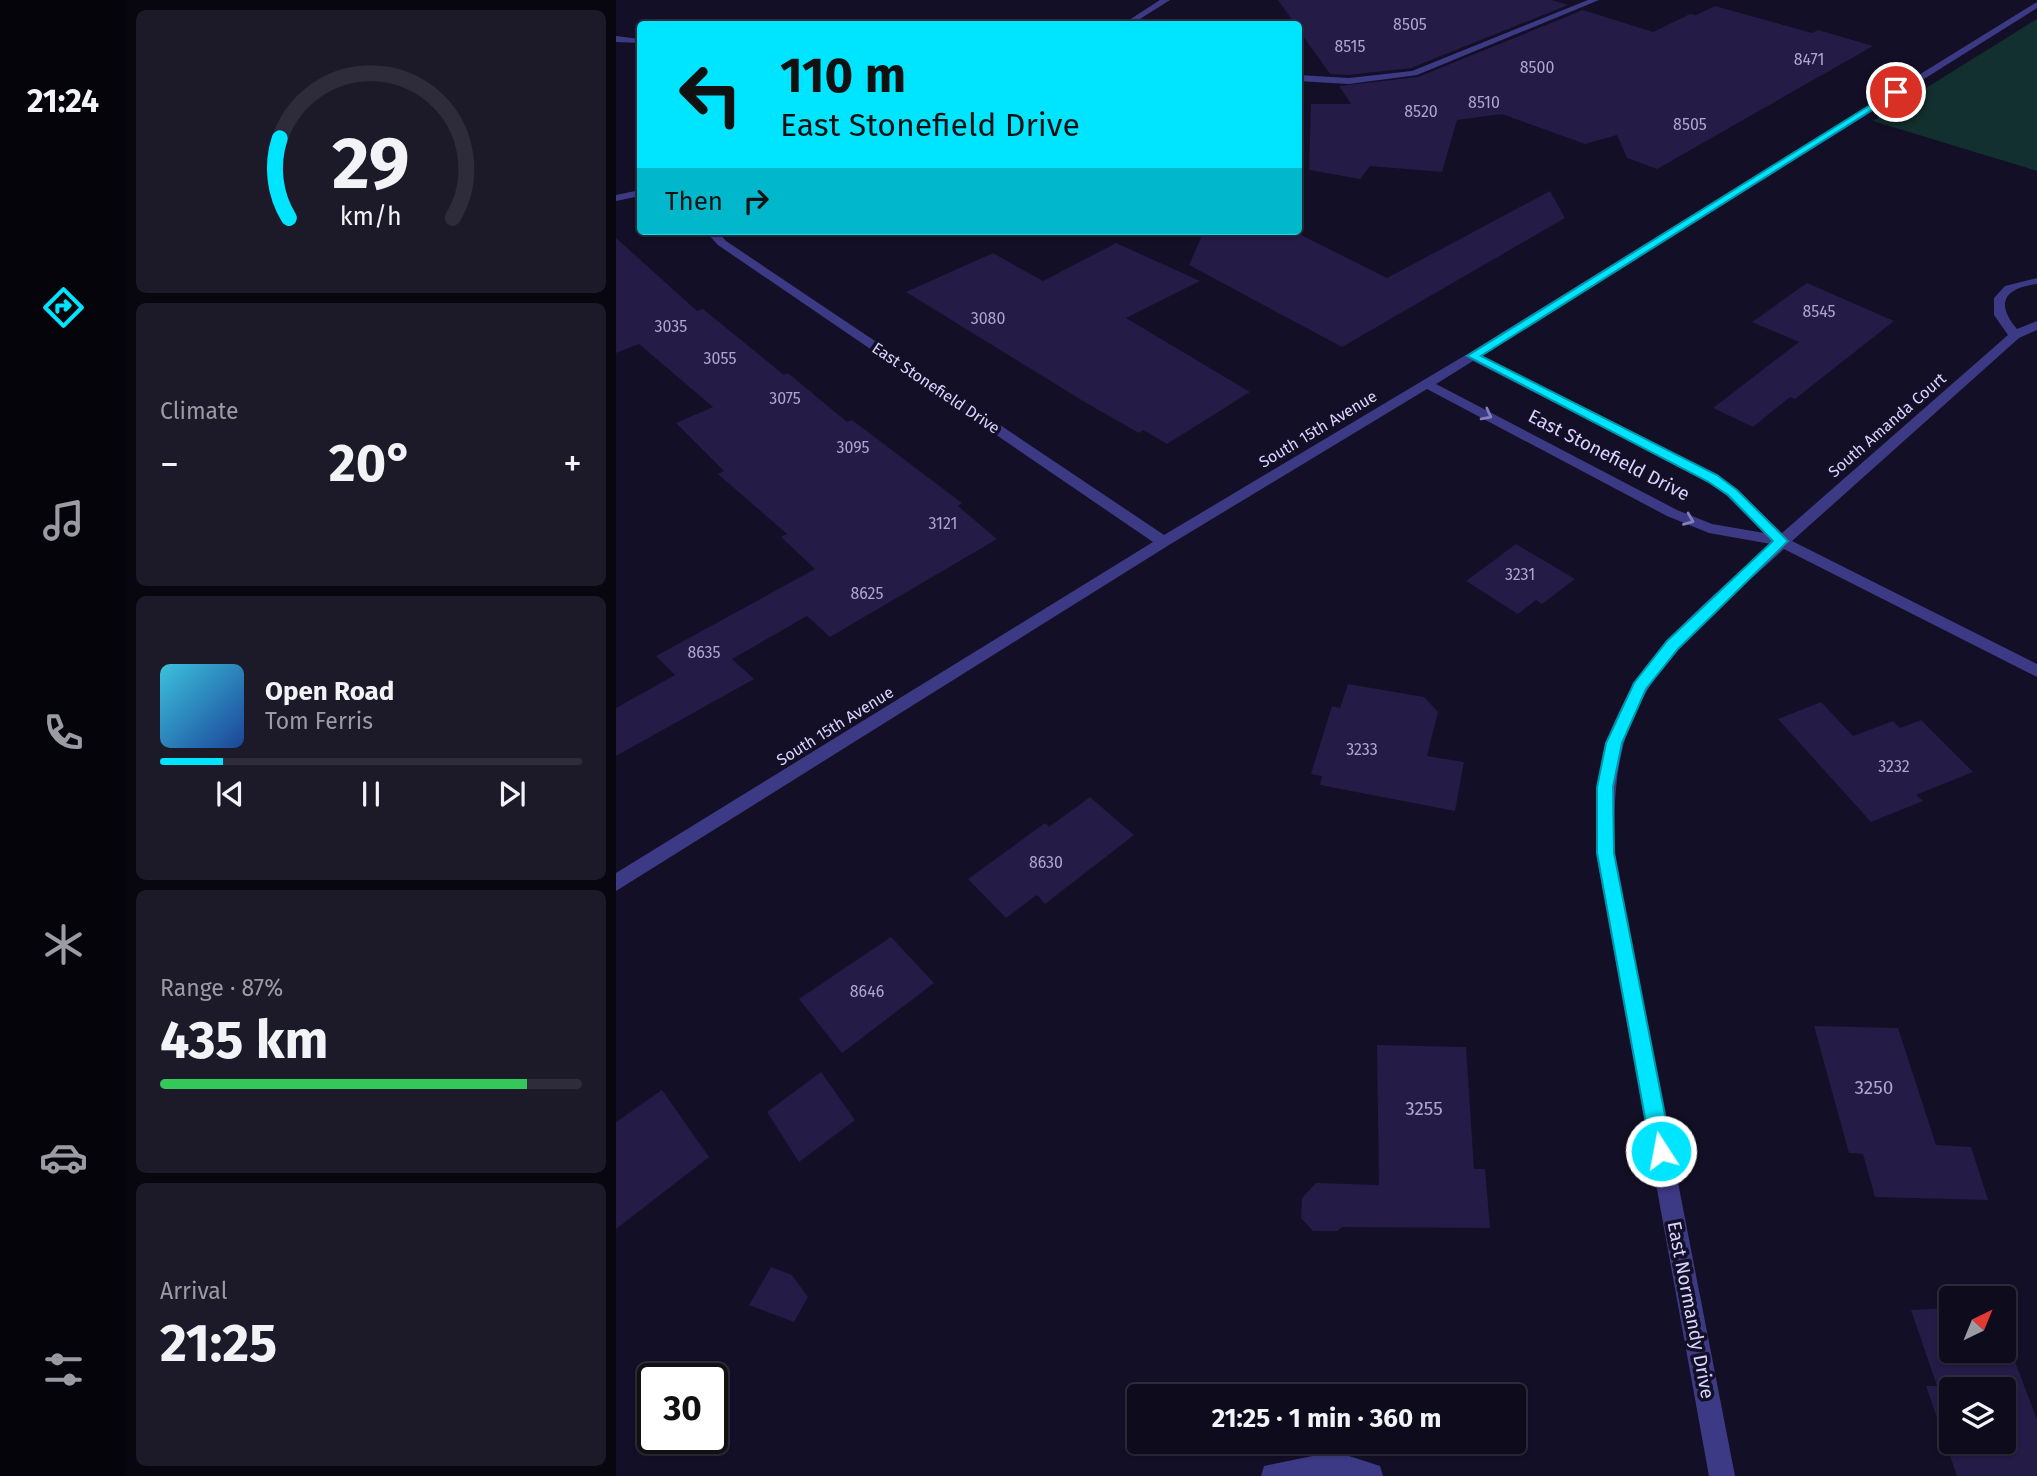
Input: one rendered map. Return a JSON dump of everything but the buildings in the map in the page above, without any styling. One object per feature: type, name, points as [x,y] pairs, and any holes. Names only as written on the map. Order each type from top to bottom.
[{"type":"street","points":[[1132,21],[1166,0]]},
{"type":"street","points":[[1302,78],[1349,81],[1414,73],[1595,0]]},
{"type":"street","name":"South 15th Avenue","points":[[616,883],[1164,542],[1473,356],[2037,4]]},
{"type":"street","points":[[616,39],[637,41]]},
{"type":"street","points":[[616,198],[637,194]]},
{"type":"street","name":"East Stonefield Drive","points":[[715,235],[722,243],[1164,542]]},
{"type":"street","points":[[2015,335],[1999,312],[1998,301],[2001,295],[2015,285],[2037,281]]},
{"type":"street","name":"South Amanda Court","points":[[1781,541],[2015,335],[2037,325]]},
{"type":"street","name":"East Stonefield Drive","points":[[1473,356],[1712,478],[1732,492],[1781,541]]},
{"type":"street","name":"East Stonefield Drive","points":[[1426,384],[1672,513],[1709,528],[1781,541],[2037,671]]},
{"type":"street","name":"East Normandy Drive","points":[[1722,1476],[1605,853],[1605,787],[1614,743],[1639,687],[1673,645],[1781,541]]},
{"type":"street","points":[[1274,1476],[1314,1466],[1360,1471],[1370,1476]]},
{"type":"green space","points":[[2037,19],[2037,171],[1873,121]]},
{"type":"route","points":[[1661,1151],[1605,853],[1605,787],[1614,743],[1639,687],[1673,645],[1781,541],[1732,492],[1712,478],[1473,356],[1896,92]]}]
